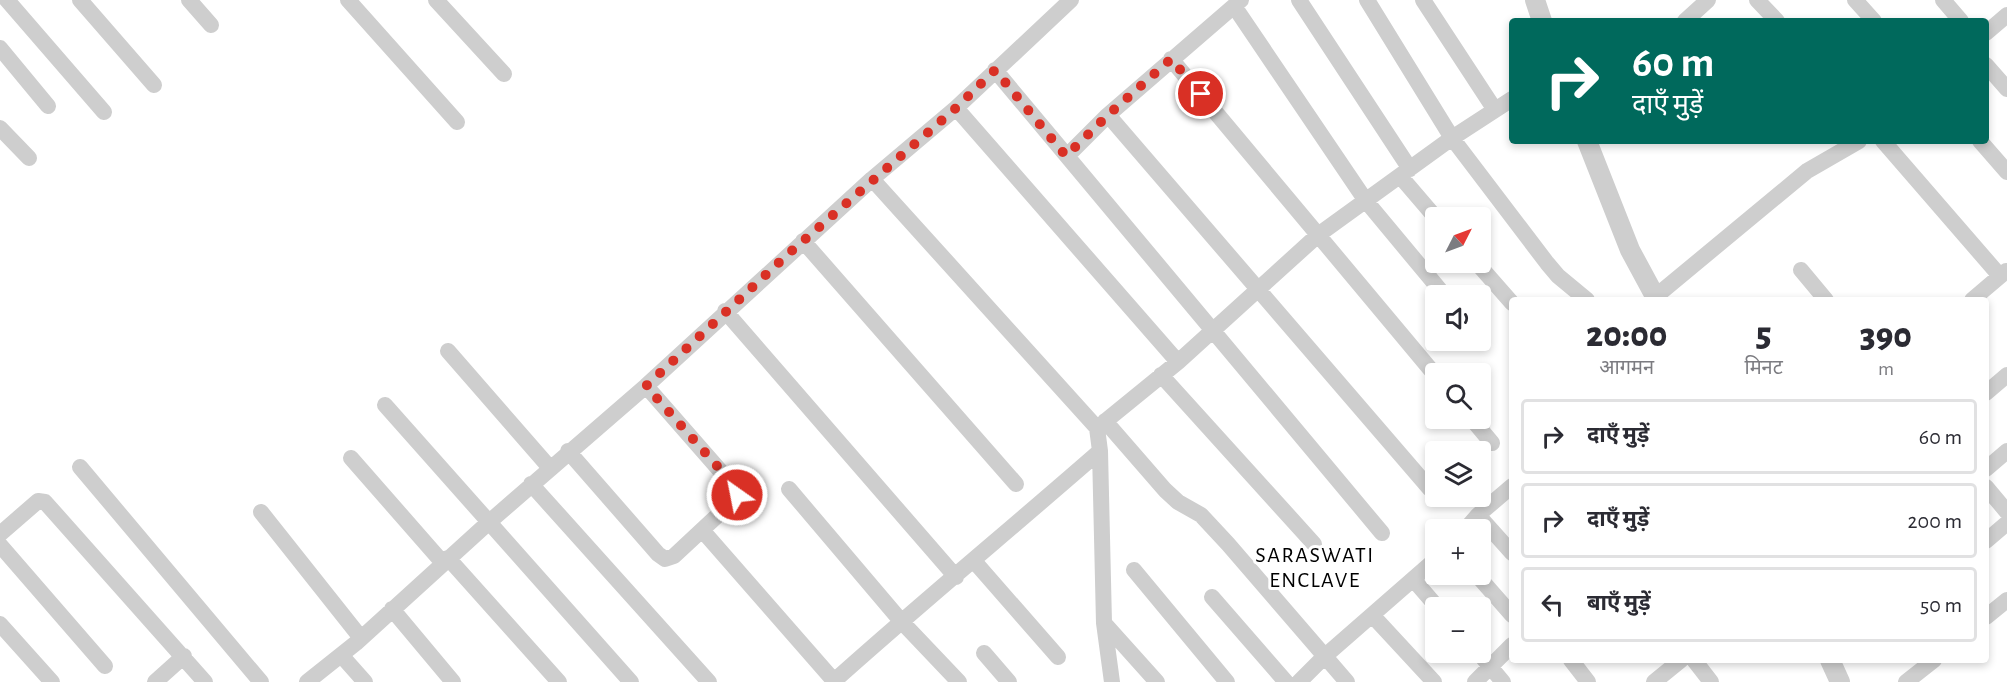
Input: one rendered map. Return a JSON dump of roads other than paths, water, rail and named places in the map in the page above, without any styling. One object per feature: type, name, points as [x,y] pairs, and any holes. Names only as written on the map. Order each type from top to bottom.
[{"type":"street","points":[[7,0],[104,112]]},
{"type":"street","points":[[80,0],[154,85]]},
{"type":"street","points":[[189,0],[211,24]]},
{"type":"street","points":[[348,0],[457,122]]},
{"type":"street","points":[[436,0],[504,74]]},
{"type":"street","points":[[307,682],[361,638],[531,484],[646,386],[872,179],[956,108],[1071,0]]},
{"type":"street","points":[[1299,0],[1405,173],[1428,207]]},
{"type":"street","points":[[1367,0],[1452,138],[1547,263],[1558,276],[1583,297]]},
{"type":"street","points":[[1424,0],[1495,110]]},
{"type":"street","points":[[1535,0],[1541,18]]},
{"type":"street","points":[[1688,18],[1708,0]]},
{"type":"street","points":[[1757,0],[1774,18]]},
{"type":"street","points":[[1855,0],[1871,18]]},
{"type":"street","points":[[1943,0],[1958,18]]},
{"type":"street","points":[[1066,156],[1108,115],[1237,3],[1366,201],[1436,285]]},
{"type":"street","points":[[1989,30],[2007,15]]},
{"type":"street","points":[[0,48],[48,106]]},
{"type":"street","points":[[1171,59],[1425,363]]},
{"type":"street","points":[[1989,68],[2007,89]]},
{"type":"street","points":[[995,70],[1382,533]]},
{"type":"street","points":[[1112,682],[1104,623],[1101,425],[1178,362],[1318,235],[1452,138],[1509,101]]},
{"type":"street","points":[[956,108],[1178,362]]},
{"type":"street","points":[[1108,115],[1425,483]]},
{"type":"street","points":[[0,128],[29,158]]},
{"type":"street","points":[[1588,144],[1630,250],[1655,297]]},
{"type":"street","points":[[1658,297],[1807,171],[1854,144]]},
{"type":"street","points":[[1886,144],[2003,273],[1975,297]]},
{"type":"street","points":[[1983,144],[2007,172]]},
{"type":"street","points":[[872,179],[1101,425],[1165,490],[1178,502],[1201,515],[1222,537],[1347,682]]},
{"type":"street","points":[[803,241],[1016,484]]},
{"type":"street","points":[[1801,270],[1824,297]]},
{"type":"street","points":[[1486,273],[1509,300]]},
{"type":"street","points":[[725,312],[956,577]]},
{"type":"street","points":[[448,351],[550,468]]},
{"type":"street","points":[[1161,375],[1314,544]]},
{"type":"street","points":[[1989,390],[2007,375]]},
{"type":"street","points":[[568,452],[658,554],[665,559],[674,556],[732,502],[737,495],[737,490],[646,386]]},
{"type":"street","points":[[385,405],[631,682]]},
{"type":"street","points":[[1480,429],[1492,443]]},
{"type":"street","points":[[1989,466],[2007,450]]},
{"type":"street","points":[[702,530],[834,682],[901,621],[975,561],[1100,451]]},
{"type":"street","points":[[351,458],[559,682]]},
{"type":"street","points":[[80,467],[261,682]]},
{"type":"street","points":[[531,484],[709,682]]},
{"type":"street","points":[[789,489],[901,621],[959,682]]},
{"type":"street","points":[[1475,519],[1509,489]]},
{"type":"street","points":[[1989,491],[2007,513]]},
{"type":"street","points":[[0,534],[38,501],[45,502],[184,656],[204,682]]},
{"type":"street","points":[[261,512],[361,638]]},
{"type":"street","points":[[1479,515],[1509,550]]},
{"type":"street","points":[[1989,539],[2007,524]]},
{"type":"street","points":[[0,545],[105,666]]},
{"type":"street","points":[[975,561],[1058,657]]},
{"type":"street","points":[[1299,682],[1325,656],[1425,569]]},
{"type":"street","points":[[1134,570],[1227,682]]},
{"type":"street","points":[[1413,579],[1429,597]]},
{"type":"street","points":[[1486,585],[1509,612]]},
{"type":"street","points":[[1212,597],[1286,682]]},
{"type":"street","points":[[1989,615],[2007,600]]},
{"type":"street","points":[[392,609],[453,682]]},
{"type":"street","points":[[1372,615],[1434,682]]},
{"type":"street","points":[[1104,623],[1157,682]]},
{"type":"street","points":[[0,624],[51,682]]},
{"type":"street","points":[[1475,682],[1509,648]]},
{"type":"street","points":[[984,653],[1010,682]]},
{"type":"street","points":[[341,655],[365,682]]},
{"type":"street","points":[[155,682],[184,656]]},
{"type":"street","points":[[1487,663],[1503,682]]},
{"type":"street","points":[[1572,663],[1588,682]]},
{"type":"street","points":[[1654,682],[1676,663]]},
{"type":"street","points":[[1696,663],[1711,682]]},
{"type":"street","points":[[1831,663],[1840,682]]},
{"type":"street","points":[[1906,682],[1930,663]]},
{"type":"district","name":"SARASWATI ENCLAVE","points":[[1315,568]]}]
